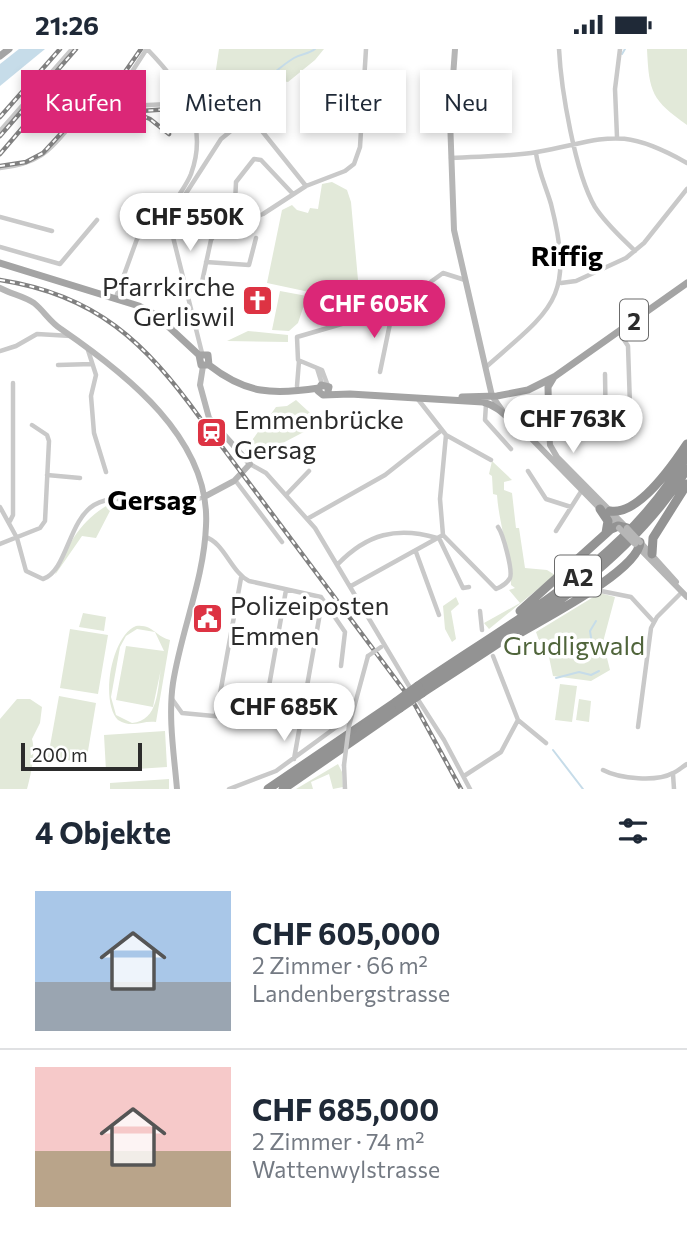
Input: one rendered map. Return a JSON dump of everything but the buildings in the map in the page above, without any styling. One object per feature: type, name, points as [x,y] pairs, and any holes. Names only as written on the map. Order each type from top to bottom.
[{"type":"highway","points":[[606,533],[608,521],[605,510],[624,511],[637,503],[687,444]]},
{"type":"highway","name":"A2","points":[[420,690],[443,669],[548,598],[598,559],[648,511],[687,455]]},
{"type":"highway","name":"A2","points":[[268,789],[420,690],[489,653],[610,559],[646,525],[687,469]]},
{"type":"highway","points":[[489,653],[561,609],[627,563],[652,557],[653,538],[687,484]]},
{"type":"highway","points":[[443,669],[519,612],[606,533],[622,527]]},
{"type":"highway","points":[[627,563],[639,545],[653,538]]},
{"type":"highway","name":"A2","points":[[283,789],[398,705]]},
{"type":"main road","points":[[0,56],[9,49]]},
{"type":"main road","points":[[0,263],[116,297],[152,313],[188,346],[211,358],[206,365]]},
{"type":"main road","name":"2","points":[[206,365],[243,387],[282,391],[324,389],[350,394],[489,400],[528,390],[554,377],[687,283]]},
{"type":"main road","points":[[524,432],[538,437],[548,428],[547,397],[554,377]]},
{"type":"main road","points":[[528,390],[542,391],[547,397]]},
{"type":"main road","points":[[504,412],[506,403],[515,394]]},
{"type":"main road","name":"2","points":[[489,400],[524,432]]},
{"type":"street","points":[[0,131],[72,49]]},
{"type":"street","points":[[133,70],[147,49],[167,70]]},
{"type":"street","points":[[188,292],[201,284],[213,235],[263,214],[306,186],[345,171],[357,158],[366,49]]},
{"type":"street","points":[[456,49],[450,158],[454,230],[486,367],[489,400],[485,420],[511,449]]},
{"type":"street","points":[[559,49],[574,144],[593,204],[635,251]]},
{"type":"street","points":[[617,137],[615,89],[620,49]]},
{"type":"street","points":[[0,168],[25,165],[42,157],[65,133]]},
{"type":"street","points":[[195,133],[195,159],[186,184],[168,217],[201,354]]},
{"type":"street","points":[[116,297],[137,239],[153,223],[168,217],[192,187],[221,139],[228,133]]},
{"type":"street","points":[[261,133],[306,186]]},
{"type":"street","points":[[450,158],[536,153],[617,137],[637,139],[687,163]]},
{"type":"street","points":[[486,367],[544,316],[561,283],[555,221],[536,153]]},
{"type":"street","points":[[234,226],[236,182],[254,159],[261,160],[293,194]]},
{"type":"street","points":[[561,283],[576,281],[611,267],[635,251],[687,189]]},
{"type":"street","points":[[0,217],[52,231]]},
{"type":"street","points":[[0,247],[60,264],[97,220]]},
{"type":"street","points":[[206,262],[249,265],[256,238]]},
{"type":"street","points":[[297,386],[297,337],[393,309],[443,273],[465,280]]},
{"type":"street","points":[[0,288],[34,304],[56,326],[87,346],[135,385],[160,410],[191,462],[204,497],[205,537],[172,699],[177,789]]},
{"type":"street","points":[[380,372],[393,309]]},
{"type":"street","points":[[619,331],[628,347],[631,436]]},
{"type":"street","points":[[0,351],[37,334],[53,334],[67,338],[71,336]]},
{"type":"street","points":[[188,346],[198,341]]},
{"type":"street","points":[[87,346],[97,379],[91,396],[94,433],[106,472]]},
{"type":"street","points":[[299,361],[316,367],[325,374],[324,389]]},
{"type":"street","points":[[58,365],[92,364]]},
{"type":"street","points":[[206,365],[200,385],[209,418],[250,464],[266,473],[307,519],[338,564],[383,646],[470,789]]},
{"type":"street","points":[[604,374],[606,437]]},
{"type":"street","points":[[9,521],[13,515],[13,383]]},
{"type":"street","points":[[417,398],[446,435],[491,460]]},
{"type":"street","points":[[568,435],[570,405],[629,402]]},
{"type":"street","points":[[0,544],[43,525],[49,439],[32,425]]},
{"type":"street","points":[[548,428],[555,454],[584,489]]},
{"type":"street","points":[[307,519],[385,475],[442,430]]},
{"type":"street","points":[[524,432],[652,557],[685,595],[654,622],[638,727]]},
{"type":"street","points":[[446,435],[440,499],[440,537],[463,589],[469,587]]},
{"type":"street","points":[[0,507],[17,538],[26,571],[43,579],[54,572],[82,515],[98,503],[118,498],[164,507],[204,497],[235,480],[250,464]]},
{"type":"street","points":[[286,495],[309,471]]},
{"type":"street","points":[[528,471],[546,499],[571,507]]},
{"type":"street","points":[[47,474],[80,478]]},
{"type":"street","points":[[235,480],[282,541]]},
{"type":"street","points":[[556,531],[584,489]]},
{"type":"street","points":[[338,564],[358,546],[392,531],[440,537],[494,588],[499,589],[511,573],[502,533],[498,527]]},
{"type":"street","points":[[205,537],[213,540],[241,577],[286,590],[319,595],[345,632],[341,666]]},
{"type":"street","points":[[351,586],[440,537]]},
{"type":"street","points":[[416,552],[439,615]]},
{"type":"street","points":[[216,716],[241,577]]},
{"type":"street","points":[[263,720],[286,590]]},
{"type":"street","points":[[601,591],[631,597],[654,622]]},
{"type":"street","points":[[295,759],[322,602]]},
{"type":"street","points":[[480,611],[483,620],[481,627]]},
{"type":"street","points":[[345,789],[344,765],[350,717],[368,656],[383,646]]},
{"type":"street","points":[[489,653],[518,720],[546,743]]},
{"type":"street","points":[[172,699],[180,712],[300,724]]},
{"type":"street","points":[[229,789],[262,778],[295,759],[350,717]]},
{"type":"street","points":[[464,776],[500,753],[518,720]]},
{"type":"street","points":[[603,770],[625,778],[673,774],[687,764]]},
{"type":"street","points":[[673,774],[674,789]]},
{"type":"green space","points":[[219,49],[324,49],[288,82],[286,70],[216,70]]},
{"type":"green space","points":[[647,49],[687,49],[687,125],[659,102],[651,86]]},
{"type":"green space","points":[[332,182],[347,190],[351,202],[359,291],[341,284],[317,281],[314,293],[267,283],[282,210],[292,205],[297,210],[308,213],[310,208],[318,209],[322,184]]},
{"type":"green space","points":[[217,199],[229,201],[224,225],[213,223]]},
{"type":"green space","points":[[280,291],[307,296],[298,323],[289,331],[272,330]]},
{"type":"green space","points":[[248,331],[288,335],[288,342],[227,341]]},
{"type":"green space","points":[[296,400],[321,423],[256,457],[245,450],[276,407],[287,406]]},
{"type":"green space","points":[[492,461],[512,480],[504,482],[504,490],[512,493],[525,568],[547,570],[555,575],[489,629],[484,623],[520,603],[509,590],[515,588],[511,585],[497,495],[493,494],[492,476],[489,474]]},
{"type":"green space","points":[[110,504],[111,509],[96,538],[82,536],[55,575],[76,534],[91,517]]},
{"type":"green space","name":"Grudligwald","points":[[600,593],[615,597],[603,642],[610,670],[591,681],[553,676],[549,657],[543,652],[536,632]]},
{"type":"green space","points":[[456,597],[459,604],[451,611],[456,639],[452,642],[445,629],[443,606]]},
{"type":"green space","points":[[83,613],[106,617],[104,631],[79,627]]},
{"type":"green space","points":[[136,626],[142,626],[151,629],[170,640],[156,722],[133,724],[123,723],[118,720],[113,711],[109,685],[111,670],[120,642],[127,632]],"holes":[[[137,629],[155,632],[164,651],[126,646],[116,700],[153,707],[161,669],[157,695],[155,703],[152,710],[141,721],[132,723],[116,715],[111,697],[120,647],[126,636]]]},
{"type":"green space","points":[[70,629],[108,635],[98,694],[60,688]]},
{"type":"green space","points":[[560,684],[577,686],[572,722],[555,720]]},
{"type":"green space","points":[[59,696],[96,703],[86,763],[48,757]]},
{"type":"green space","points":[[17,699],[30,699],[42,707],[40,723],[32,739],[33,751],[27,789],[0,789],[0,719]]},
{"type":"green space","points":[[579,699],[591,701],[589,722],[576,720]]},
{"type":"green space","points":[[165,731],[167,767],[106,771],[104,735]]},
{"type":"green space","points":[[338,764],[342,772],[343,787],[333,789],[329,774],[311,782],[313,789],[296,789]]},
{"type":"green space","points":[[169,779],[169,789],[110,789],[110,783]]},
{"type":"water","points":[[19,49],[45,49],[0,86],[0,64]]},
{"type":"waterway","points":[[277,70],[294,58],[315,49]]},
{"type":"waterway","points":[[622,54],[625,49]]},
{"type":"waterway","points":[[594,657],[590,631],[596,621]]},
{"type":"waterway","points":[[556,678],[579,672],[591,675],[599,671]]},
{"type":"waterway","points":[[553,750],[583,789]]},
{"type":"railway","points":[[0,117],[60,49]]},
{"type":"railway","points":[[0,136],[76,49]]},
{"type":"railway","points":[[0,166],[26,162],[43,153],[89,103],[120,79],[141,49]]},
{"type":"railway","points":[[146,111],[160,110]]},
{"type":"railway","points":[[146,117],[169,134]]},
{"type":"railway","points":[[0,154],[21,130]]},
{"type":"railway","points":[[0,280],[64,297],[115,326],[159,366],[200,418]]},
{"type":"railway","points":[[208,428],[415,705],[461,789]]},
{"type":"place","name":"Pfarrkirche Gerliswil","points":[[258,300]]},
{"type":"place","name":"Emmenbrücke Gersag","points":[[211,433]]},
{"type":"place","name":"Polizeiposten Emmen","points":[[207,619]]},
{"type":"district","name":"Riffig","points":[[567,255]]},
{"type":"district","name":"Gersag","points":[[152,499]]}]
